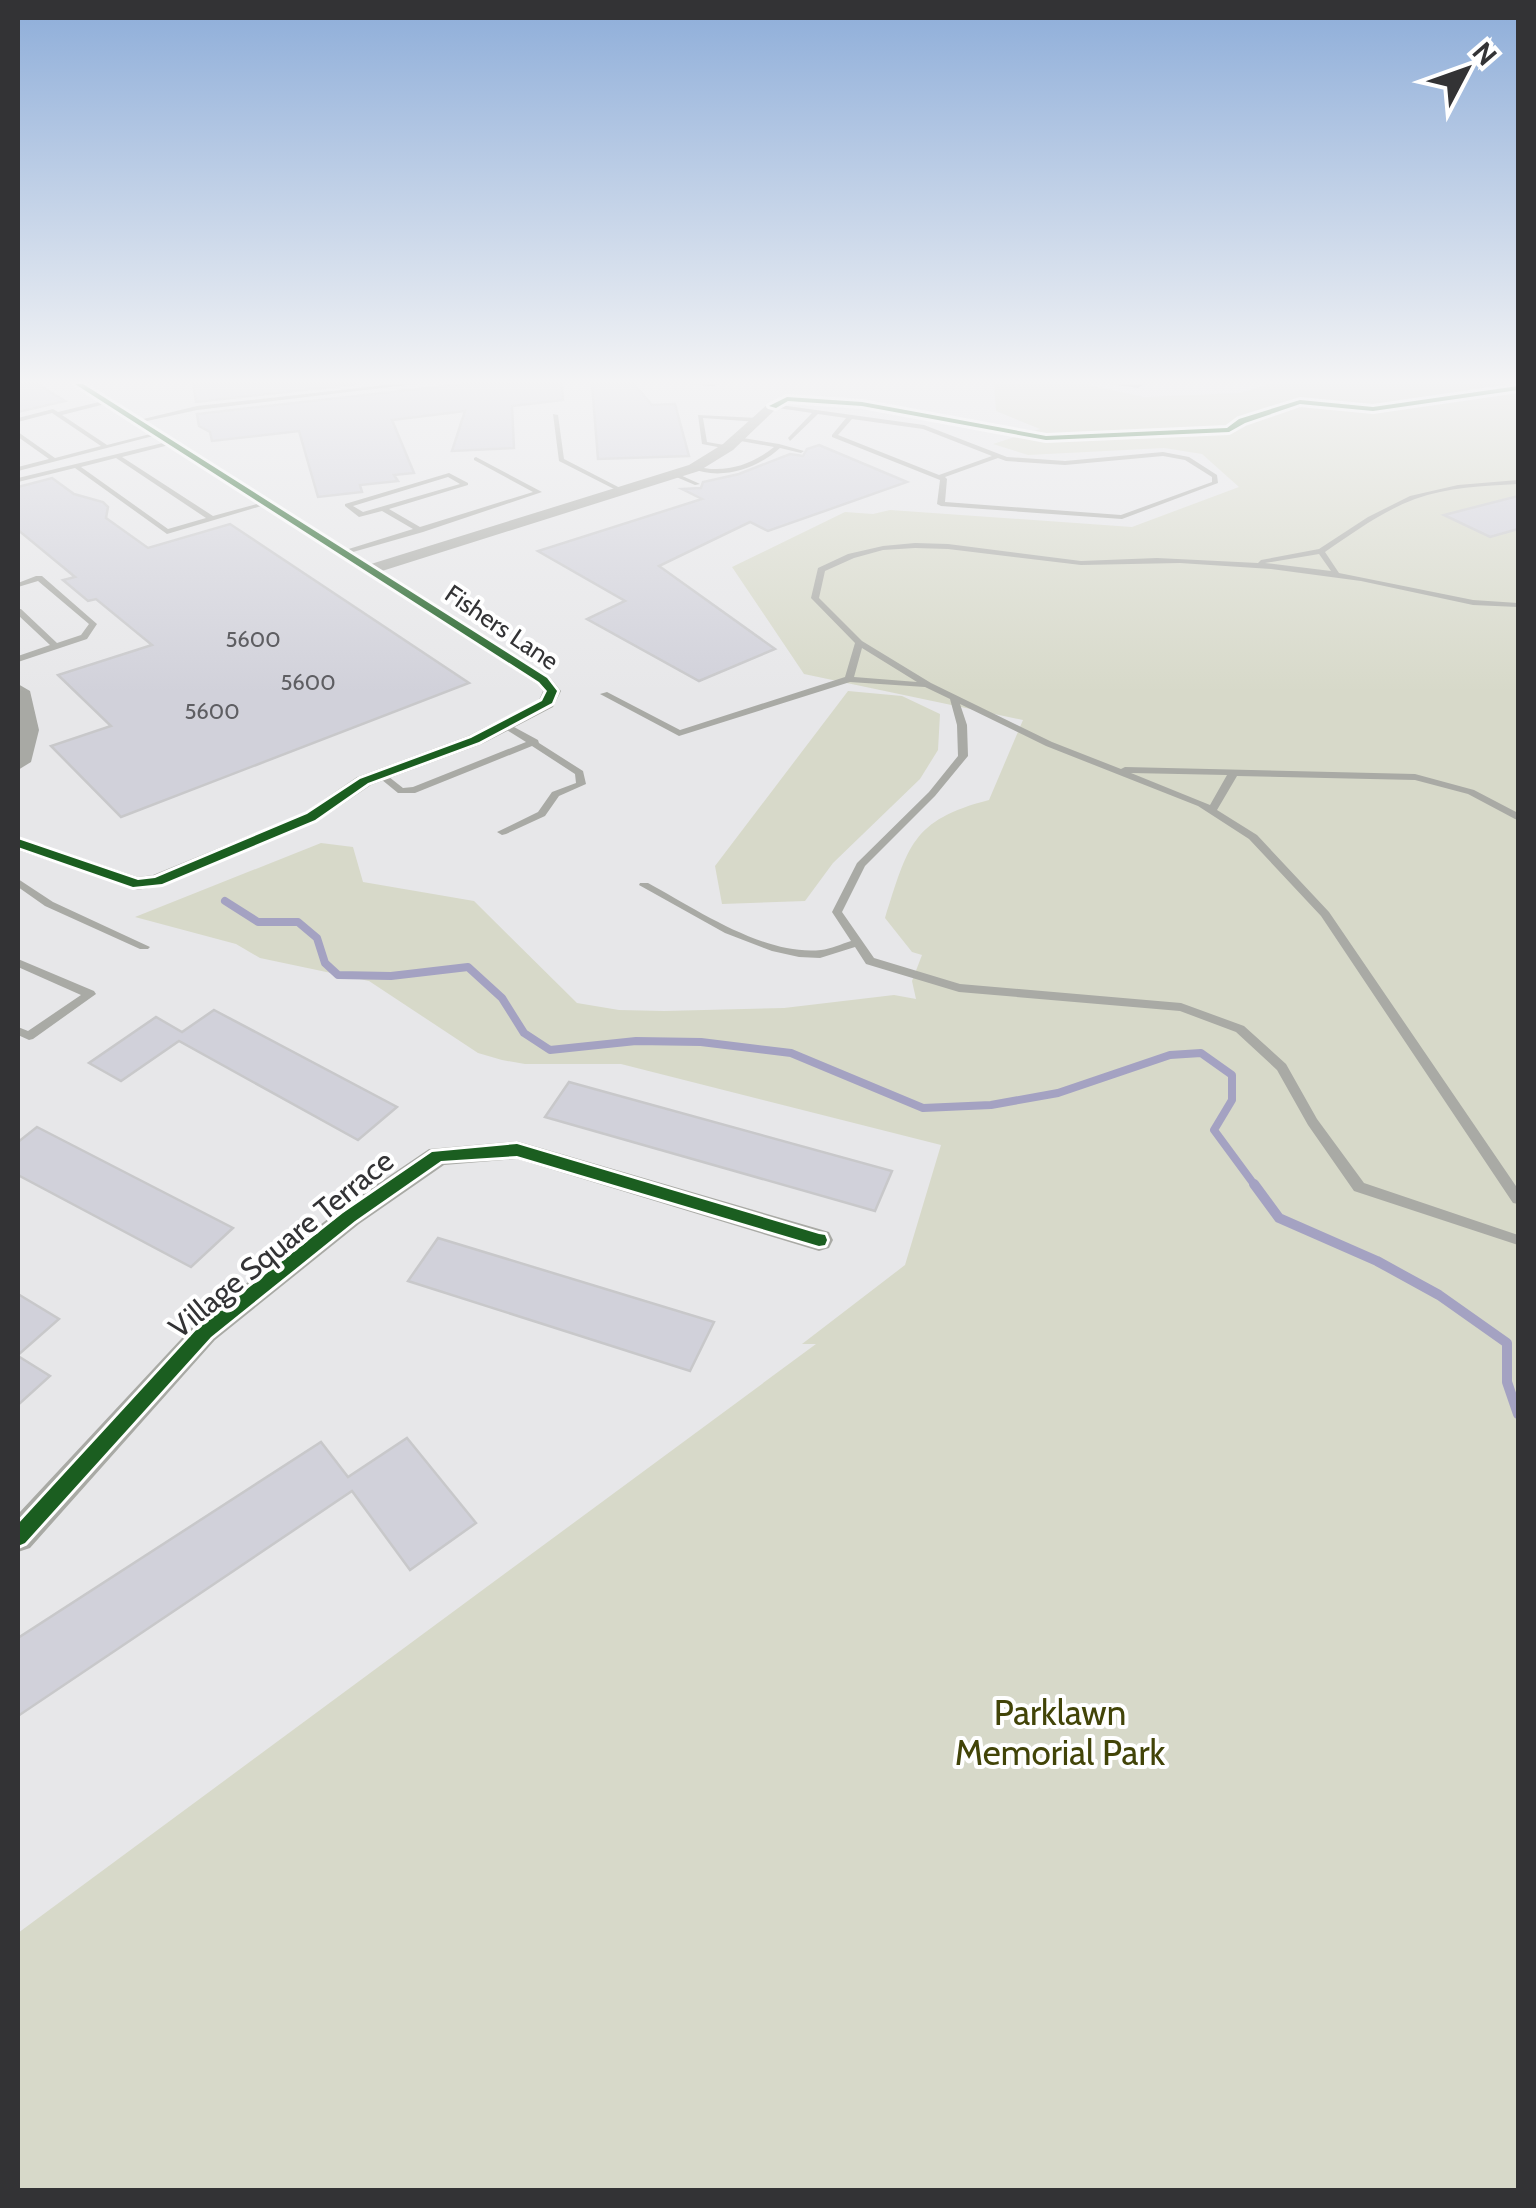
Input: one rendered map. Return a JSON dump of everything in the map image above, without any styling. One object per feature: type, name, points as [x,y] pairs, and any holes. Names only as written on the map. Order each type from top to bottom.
[{"type":"main road","points":[[18,692],[26,730],[18,762]]},
{"type":"street","name":"Fishers Lane","points":[[18,844],[137,884],[158,881],[311,817],[364,781],[504,725],[548,703],[552,690],[544,680],[238,487]]},
{"type":"street","points":[[368,570],[635,487]]},
{"type":"street","name":"Village Square Terrace","points":[[18,1537],[205,1332],[349,1216],[438,1156],[516,1150],[818,1240]]},
{"type":"lane","points":[[105,487],[167,532],[264,504]]},
{"type":"lane","points":[[164,487],[212,519]]},
{"type":"lane","points":[[408,487],[346,505],[362,515],[456,487]]},
{"type":"lane","points":[[342,554],[539,492],[530,487]]},
{"type":"lane","points":[[614,487],[622,491]]},
{"type":"lane","points":[[943,487],[941,504],[1122,518],[1204,487]]},
{"type":"lane","points":[[1244,566],[1321,550],[1389,505],[1452,487]]},
{"type":"lane","points":[[383,509],[420,530]]},
{"type":"lane","points":[[1518,605],[1493,606],[1336,574],[1160,560],[1084,563],[940,546],[885,546],[848,554],[821,570],[815,598],[859,643],[928,685],[1048,744],[1211,811],[1252,838],[1325,914],[1518,1199]]},
{"type":"lane","points":[[1321,550],[1336,574]]},
{"type":"lane","points":[[18,585],[40,578],[93,624],[84,636],[18,659]]},
{"type":"lane","points":[[18,611],[56,646]]},
{"type":"lane","points":[[849,679],[859,643]]},
{"type":"lane","points":[[604,694],[678,733],[849,679],[928,685]]},
{"type":"lane","points":[[954,698],[962,724],[963,756],[932,794],[862,865],[838,912],[870,961],[960,988],[1181,1007],[1240,1028],[1282,1067],[1312,1122],[1359,1188],[1518,1240]]},
{"type":"lane","points":[[502,832],[542,814],[556,794],[582,784],[580,773],[504,725]]},
{"type":"lane","points":[[381,775],[401,791],[415,790],[535,742]]},
{"type":"lane","points":[[1112,769],[1416,777],[1472,792],[1518,817]]},
{"type":"lane","points":[[1211,811],[1234,772]]},
{"type":"lane","points":[[18,882],[48,904],[144,947]]},
{"type":"lane","points":[[644,885],[739,936],[802,953],[822,954],[858,942]]},
{"type":"lane","points":[[18,962],[90,994],[29,1036],[18,1031]]},
{"type":"green space","name":"Parklawn Memorial Park","points":[[1239,487],[1518,487],[1518,2190],[18,2190],[18,1933],[816,1344],[802,1344],[905,1265],[941,1145],[621,1064],[525,1064],[502,1060],[478,1053],[369,981],[260,958],[236,944],[135,917],[321,843],[353,847],[363,882],[474,901],[577,1003],[619,1010],[664,1011],[784,1008],[894,995],[916,999],[912,981],[922,955],[912,952],[885,918],[900,872],[916,840],[928,827],[963,808],[989,800],[1023,720],[804,674],[732,567],[845,512],[873,514],[890,510],[1132,527]]},
{"type":"green space","points":[[848,691],[902,696],[940,714],[938,750],[920,779],[833,863],[805,901],[722,904],[715,866]]},
{"type":"building","points":[[18,487],[64,487],[74,494],[103,502],[108,507],[106,518],[148,548],[230,524],[469,683],[121,817],[51,746],[111,726],[58,675],[152,645],[96,599],[88,601],[63,580],[75,577],[18,530]]},
{"type":"building","points":[[315,487],[361,487],[362,492],[318,497]]},
{"type":"building","points":[[893,487],[768,531],[750,522],[659,566],[775,649],[699,681],[587,619],[625,601],[538,551],[702,499],[682,489]]},
{"type":"building","points":[[1518,496],[1518,529],[1490,537],[1444,515]]},
{"type":"building","points":[[214,1010],[397,1107],[358,1140],[179,1041],[121,1081],[89,1063],[156,1017],[182,1032]]},
{"type":"building","points":[[569,1082],[892,1171],[875,1211],[545,1117]]},
{"type":"building","points":[[37,1127],[233,1228],[191,1267],[18,1175],[18,1142]]},
{"type":"building","points":[[438,1238],[714,1322],[690,1371],[408,1281]]},
{"type":"building","points":[[18,1294],[59,1319],[18,1355]]},
{"type":"building","points":[[18,1356],[50,1376],[18,1405]]},
{"type":"building","points":[[407,1438],[476,1523],[410,1570],[352,1491],[18,1716],[18,1638],[321,1442],[348,1477]]},
{"type":"waterway","points":[[225,901],[258,922],[298,922],[317,938],[325,963],[338,975],[391,976],[468,967],[502,998],[524,1033],[550,1050],[636,1041],[701,1042],[791,1053],[923,1108],[991,1105],[1058,1093],[1170,1055],[1201,1053],[1232,1075],[1232,1100],[1214,1130],[1256,1187]]},
{"type":"waterway","points":[[1254,1184],[1279,1218],[1377,1261],[1439,1295],[1507,1343],[1507,1382],[1518,1414]]},
{"type":"cycle path","points":[[18,843],[137,884],[158,881],[311,817],[364,781],[475,740],[547,703],[552,691],[543,680],[240,487]]},
{"type":"cycle path","points":[[18,1537],[205,1332],[349,1217],[438,1156],[517,1150],[819,1240]]}]
